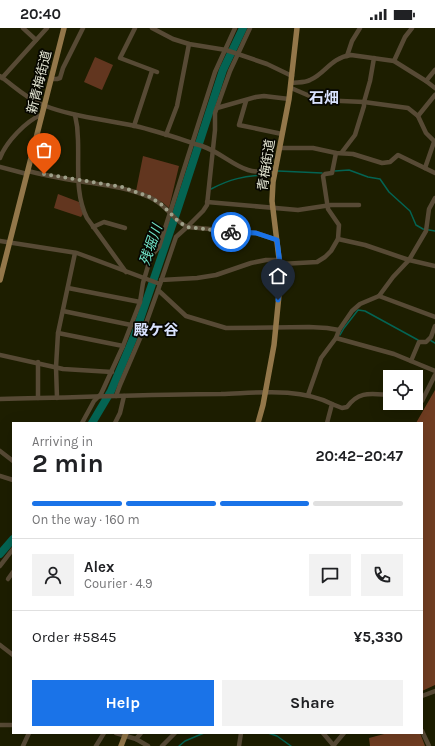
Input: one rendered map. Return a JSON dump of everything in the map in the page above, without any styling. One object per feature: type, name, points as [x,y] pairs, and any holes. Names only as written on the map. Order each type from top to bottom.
[{"type":"main road","name":"新青梅街道","points":[[0,280],[64,28]]},
{"type":"main road","name":"青梅街道","points":[[258,422],[266,393],[276,328],[281,275],[272,188],[289,99],[297,28]]},
{"type":"main road","points":[[121,746],[125,734]]},
{"type":"street","points":[[23,28],[36,40]]},
{"type":"street","points":[[47,28],[1,77],[28,97],[44,106],[75,115],[134,126],[202,146],[242,168],[260,172],[275,169]]},
{"type":"street","points":[[51,79],[60,78],[63,68],[83,28]]},
{"type":"street","points":[[134,126],[154,72],[120,58],[135,28]]},
{"type":"street","points":[[152,28],[173,39],[189,44],[225,50],[272,66],[291,82],[319,100],[364,102],[408,108],[418,116],[426,133],[435,142],[425,168]]},
{"type":"street","points":[[83,422],[100,396],[132,325],[147,280],[152,256],[159,247],[215,72],[235,28]]},
{"type":"street","points":[[115,396],[144,329],[176,237],[204,209],[207,202],[215,130],[215,113],[237,54],[250,28]]},
{"type":"street","points":[[347,56],[352,41],[360,28]]},
{"type":"street","points":[[394,60],[405,37],[412,28]]},
{"type":"street","points":[[166,135],[177,106],[189,44]]},
{"type":"street","points":[[291,82],[309,81],[331,63],[347,56],[394,60],[435,88]]},
{"type":"street","points":[[342,152],[356,132],[364,106],[374,58]]},
{"type":"street","points":[[426,81],[435,70]]},
{"type":"street","points":[[418,116],[435,94]]},
{"type":"street","points":[[217,108],[264,96],[289,99]]},
{"type":"street","points":[[246,100],[239,125],[282,134]]},
{"type":"street","points":[[0,158],[8,142],[34,118],[42,115]]},
{"type":"street","points":[[75,115],[78,139],[79,181],[82,210],[126,272]]},
{"type":"street","points":[[279,148],[313,148],[336,153],[342,152],[382,163],[390,162],[398,155],[435,173]]},
{"type":"street","points":[[0,241],[75,253],[147,280],[161,282],[216,275],[250,263],[266,260],[280,262],[317,262],[331,251],[338,239],[339,225],[327,206],[323,176],[325,174],[332,173],[336,153]]},
{"type":"street","points":[[0,167],[122,187],[150,197],[161,204],[179,222],[187,227],[256,233],[277,240]]},
{"type":"street","points":[[308,395],[321,358],[336,338],[339,330],[354,308],[379,296],[393,277],[409,260],[426,229],[429,209],[435,198]]},
{"type":"street","points":[[207,202],[298,210],[331,205],[359,205]]},
{"type":"street","points":[[93,227],[104,222],[125,228]]},
{"type":"street","points":[[338,239],[372,247],[409,260],[435,266]]},
{"type":"street","points":[[57,398],[56,367],[58,333],[75,253]]},
{"type":"street","points":[[68,288],[140,302]]},
{"type":"street","points":[[158,290],[180,312],[192,318],[200,319],[226,328],[318,327],[339,330]]},
{"type":"street","points":[[379,296],[435,317]]},
{"type":"street","points":[[62,311],[132,325]]},
{"type":"street","points":[[411,361],[419,342],[426,342],[431,338],[435,326]]},
{"type":"street","points":[[58,333],[123,346]]},
{"type":"street","points":[[336,338],[394,354],[435,371]]},
{"type":"street","points":[[0,355],[38,362],[63,369],[112,372]]},
{"type":"street","points":[[38,362],[38,398]]},
{"type":"street","points":[[423,399],[435,375]]},
{"type":"street","points":[[0,399],[149,394],[292,393],[308,395],[342,408],[347,407],[352,400],[364,394],[383,395]]},
{"type":"street","points":[[116,422],[120,413],[124,396]]},
{"type":"street","points":[[327,422],[332,404]]},
{"type":"street","points":[[0,451],[12,459]]},
{"type":"street","points":[[0,476],[12,480]]},
{"type":"street","points":[[0,566],[12,550]]},
{"type":"street","points":[[8,579],[12,573]]},
{"type":"street","points":[[0,645],[12,654]]},
{"type":"street","points":[[423,696],[435,690]]},
{"type":"street","points":[[0,725],[12,725]]},
{"type":"street","points":[[423,733],[429,746]]},
{"type":"street","points":[[23,746],[29,734]]},
{"type":"street","points":[[96,746],[103,734]]},
{"type":"street","points":[[125,734],[148,746]]},
{"type":"street","points":[[136,739],[140,734]]},
{"type":"street","points":[[162,746],[174,734]]},
{"type":"street","points":[[239,746],[241,734]]},
{"type":"street","points":[[325,734],[333,746],[343,734]]},
{"type":"shaded area","points":[[95,57],[113,65],[102,90],[84,82]]},
{"type":"shaded area","points":[[143,156],[179,166],[169,208],[162,202],[136,191]]},
{"type":"shaded area","points":[[58,194],[79,202],[83,214],[81,217],[54,208]]},
{"type":"shaded area","points":[[435,390],[435,685],[423,691],[423,422],[417,422]]},
{"type":"shaded area","points":[[384,734],[420,734],[425,746],[370,746],[369,738]]},
{"type":"waterway","name":"残堀川","points":[[93,422],[111,391],[135,334],[223,70],[243,28]]},
{"type":"waterway","points":[[335,171],[349,170],[368,177],[380,179],[389,192],[410,211],[416,225],[423,229],[435,231]]},
{"type":"waterway","points":[[278,171],[322,173]]},
{"type":"waterway","points":[[211,189],[237,179],[265,175]]},
{"type":"waterway","points":[[340,335],[358,310],[365,311],[418,340]]},
{"type":"waterway","points":[[430,340],[435,343]]},
{"type":"waterway","name":"残堀川","points":[[0,554],[12,540]]},
{"type":"waterway","points":[[179,746],[185,741],[202,734]]},
{"type":"waterway","points":[[271,734],[277,736],[291,746]]},
{"type":"way so far","points":[[44,174],[122,187],[150,197],[161,204],[179,222],[187,227],[231,232]]},
{"type":"district","name":"石畑","points":[[324,98]]},
{"type":"district","name":"殿ケ谷","points":[[156,330]]},
{"type":"route","points":[[231,232],[256,233],[277,240],[281,272],[278,300]]}]
